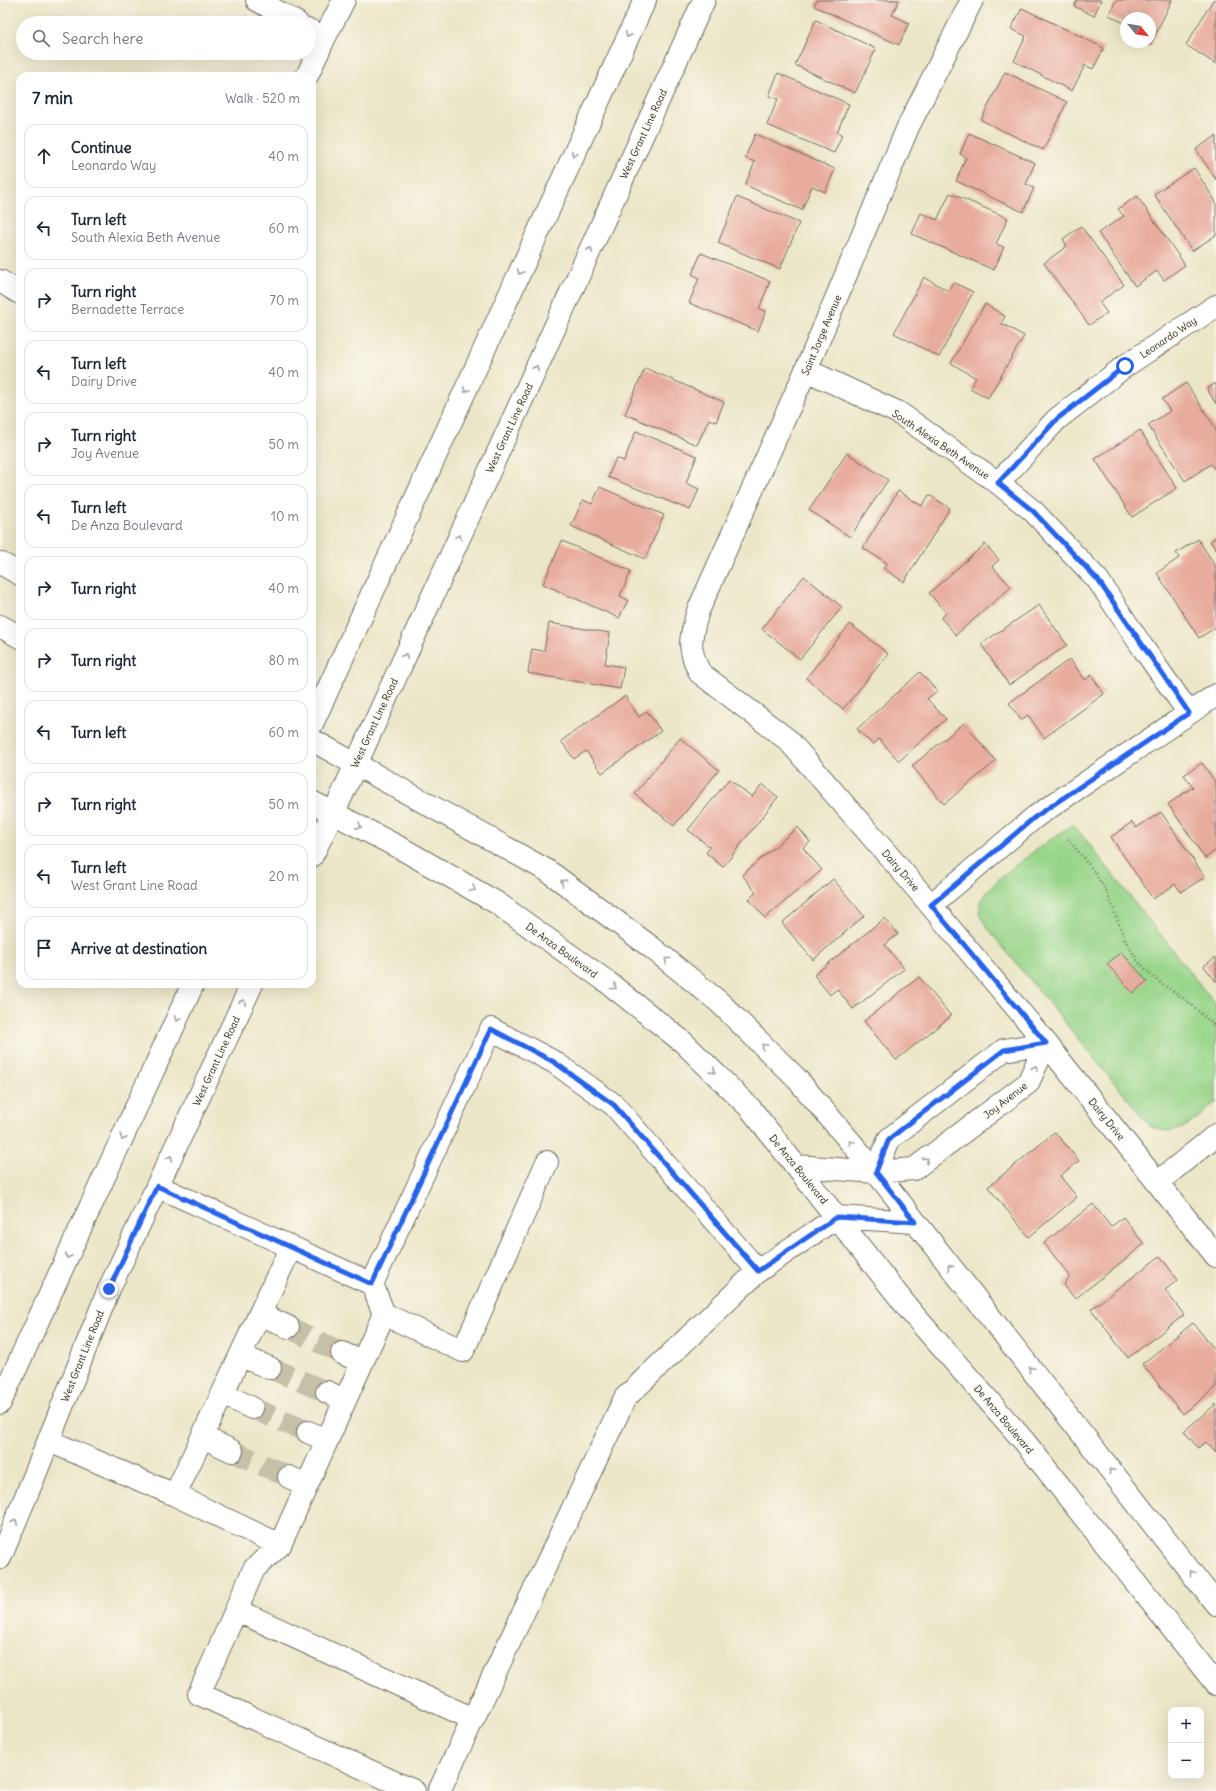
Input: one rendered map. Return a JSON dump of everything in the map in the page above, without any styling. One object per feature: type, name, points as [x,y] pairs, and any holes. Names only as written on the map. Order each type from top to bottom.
[{"type":"street","points":[[257,0],[285,16]]},
{"type":"street","points":[[316,34],[344,0]]},
{"type":"street","points":[[316,715],[645,0]]},
{"type":"street","name":"West Grant Line Road","points":[[316,848],[704,0]]},
{"type":"street","name":"Saint Jorge Avenue","points":[[700,673],[692,657],[690,639],[698,611],[806,370],[908,127],[972,0]]},
{"type":"street","points":[[308,72],[310,60]]},
{"type":"street","points":[[0,281],[16,291]]},
{"type":"street","name":"Leonardo Way","points":[[998,483],[1057,419],[1125,366],[1216,306]]},
{"type":"street","name":"South Alexia Beth Avenue","points":[[806,370],[899,414],[998,483],[1033,511],[1098,580],[1189,713]]},
{"type":"street","points":[[0,563],[16,572]]},
{"type":"street","points":[[0,626],[16,635]]},
{"type":"street","name":"Dairy Drive","points":[[700,673],[788,740],[931,905],[1046,1043],[1216,1256]]},
{"type":"street","points":[[931,905],[1035,817],[1216,695]]},
{"type":"street","points":[[316,742],[548,871],[651,947],[719,1002],[797,1079],[876,1172],[1216,1604]]},
{"type":"street","name":"De Anza Boulevard","points":[[316,804],[404,850],[497,903],[606,981],[683,1042],[750,1108],[912,1313],[1024,1441],[1216,1684]]},
{"type":"street","points":[[0,1402],[192,988]]},
{"type":"street","name":"West Grant Line Road","points":[[0,1558],[109,1289],[250,988]]},
{"type":"street","points":[[372,1284],[491,1029],[554,1062],[614,1105],[758,1271]]},
{"type":"street","points":[[876,1172],[889,1139],[1004,1050],[1046,1043]]},
{"type":"street","name":"Joy Avenue","points":[[797,1166],[876,1172],[914,1169],[1028,1083],[1046,1043]]},
{"type":"street","points":[[1158,1182],[1216,1135]]},
{"type":"street","points":[[157,1186],[372,1284],[384,1314],[463,1351],[547,1162]]},
{"type":"street","points":[[439,1791],[625,1398],[758,1271],[837,1217],[915,1222]]},
{"type":"street","points":[[175,1495],[291,1247]]},
{"type":"street","points":[[260,1314],[288,1327]]},
{"type":"street","points":[[384,1314],[362,1362],[336,1396],[317,1436],[298,1481],[280,1545],[254,1569],[199,1694],[414,1791]]},
{"type":"street","points":[[342,1352],[362,1362]]},
{"type":"street","points":[[241,1356],[270,1368]]},
{"type":"street","points":[[223,1394],[252,1408]]},
{"type":"street","points":[[203,1437],[232,1450]]},
{"type":"street","points":[[48,1441],[175,1495],[280,1545]]},
{"type":"street","points":[[236,1610],[473,1719]]},
{"type":"path","points":[[1068,839],[1090,866],[1107,892],[1125,940],[1137,960],[1154,978],[1187,1001],[1216,1027]]},
{"type":"green space","points":[[1073,824],[1216,1005],[1216,1102],[1194,1121],[1178,1129],[1170,1131],[1160,1130],[1150,1126],[984,923],[980,905],[986,893],[996,882],[1022,860]]},
{"type":"building","points":[[817,0],[899,0],[892,15],[909,23],[899,45],[814,6]]},
{"type":"building","points":[[1077,0],[1101,0],[1094,16],[1074,6]]},
{"type":"building","points":[[1116,0],[1172,0],[1156,33],[1156,12],[1120,12],[1120,21],[1109,15]]},
{"type":"building","points":[[1213,0],[1216,0],[1216,64],[1186,45]]},
{"type":"building","points":[[1022,8],[1104,48],[1093,69],[1085,65],[1072,91],[1014,61],[1026,36],[1011,29]]},
{"type":"building","points":[[816,20],[876,49],[855,93],[795,65]]},
{"type":"building","points":[[1005,72],[1067,102],[1043,150],[981,120]]},
{"type":"building","points":[[778,73],[849,104],[837,132],[842,135],[834,153],[767,125],[778,99],[769,96]]},
{"type":"building","points":[[969,133],[1035,163],[1026,184],[1034,188],[1023,212],[956,181],[966,157],[960,154]]},
{"type":"building","points":[[755,134],[835,169],[825,192],[812,186],[802,210],[745,185],[755,162],[745,158]]},
{"type":"building","points":[[1216,136],[1216,180],[1196,149]]},
{"type":"building","points":[[1194,168],[1216,202],[1216,235],[1192,251],[1154,194]]},
{"type":"building","points":[[950,193],[1008,218],[996,244],[1004,247],[994,270],[912,234],[921,213],[937,220]]},
{"type":"building","points":[[1137,196],[1185,265],[1164,280],[1157,271],[1135,286],[1098,233],[1124,216],[1118,209]]},
{"type":"building","points":[[737,197],[799,223],[780,269],[718,243]]},
{"type":"building","points":[[1081,226],[1124,285],[1099,302],[1107,313],[1089,325],[1044,263],[1067,246],[1063,239]]},
{"type":"building","points":[[701,253],[770,281],[759,309],[766,311],[758,331],[689,303],[699,278],[692,274]]},
{"type":"building","points":[[924,277],[948,291],[953,282],[973,292],[939,357],[894,333]]},
{"type":"building","points":[[985,304],[1005,316],[1001,323],[1024,336],[988,398],[970,388],[976,378],[951,363]]},
{"type":"building","points":[[645,368],[724,402],[716,422],[709,419],[697,445],[625,414]]},
{"type":"building","points":[[1186,383],[1216,429],[1216,471],[1211,464],[1185,481],[1148,425],[1170,411],[1162,399]]},
{"type":"building","points":[[1216,383],[1216,404],[1207,389]]},
{"type":"building","points":[[1140,430],[1177,488],[1132,517],[1095,459]]},
{"type":"building","points":[[636,431],[697,456],[686,483],[699,489],[690,510],[608,477],[616,458],[624,461]]},
{"type":"building","points":[[847,453],[888,480],[850,537],[809,510]]},
{"type":"building","points":[[600,487],[664,515],[645,559],[571,526],[583,500],[592,504]]},
{"type":"building","points":[[898,491],[922,506],[929,495],[950,508],[904,582],[883,568],[887,563],[863,548]]},
{"type":"building","points":[[1216,537],[1216,550],[1210,541]]},
{"type":"building","points":[[1198,539],[1216,567],[1216,627],[1199,638],[1157,573],[1179,558],[1176,553]]},
{"type":"building","points":[[562,541],[631,571],[620,596],[628,600],[619,618],[543,584]]},
{"type":"building","points":[[985,544],[999,560],[992,566],[1011,587],[956,635],[941,618],[946,613],[929,593]]},
{"type":"building","points":[[804,576],[842,607],[800,659],[762,629]]},
{"type":"building","points":[[1039,605],[1067,645],[1009,685],[981,644]]},
{"type":"building","points":[[549,623],[610,633],[605,664],[624,667],[620,689],[528,673],[532,649],[544,651]]},
{"type":"building","points":[[850,624],[888,654],[843,709],[806,678]]},
{"type":"building","points":[[1070,659],[1085,680],[1091,675],[1104,694],[1044,738],[1028,715],[1021,720],[1009,703]]},
{"type":"building","points":[[920,672],[937,691],[927,699],[946,719],[899,761],[879,739],[873,745],[857,729]]},
{"type":"building","points":[[625,696],[639,717],[647,711],[661,731],[602,773],[586,751],[574,759],[561,741]]},
{"type":"building","points":[[964,723],[996,761],[944,804],[912,766]]},
{"type":"building","points":[[680,738],[719,770],[674,826],[635,794]]},
{"type":"building","points":[[1202,763],[1216,783],[1216,850],[1205,858],[1168,804],[1193,787],[1184,775]]},
{"type":"building","points":[[729,779],[752,797],[762,784],[778,797],[723,867],[706,853],[710,847],[688,830]]},
{"type":"building","points":[[1161,812],[1205,877],[1181,892],[1175,884],[1153,899],[1111,837],[1132,822],[1136,828]]},
{"type":"building","points":[[798,827],[810,842],[803,848],[822,870],[765,918],[749,899],[756,892],[742,875]]},
{"type":"building","points":[[833,879],[864,916],[813,960],[782,923]]},
{"type":"building","points":[[885,918],[898,934],[885,945],[904,969],[853,1009],[837,989],[830,995],[814,975]]},
{"type":"building","points":[[1121,952],[1147,981],[1133,993],[1107,964]]},
{"type":"building","points":[[1216,957],[1216,982],[1204,966]]},
{"type":"building","points":[[919,977],[951,1016],[896,1060],[864,1021]]},
{"type":"building","points":[[1055,1132],[1079,1161],[1060,1176],[1077,1197],[1029,1237],[988,1187]]},
{"type":"building","points":[[1093,1204],[1111,1227],[1123,1217],[1144,1244],[1075,1299],[1064,1285],[1070,1276],[1044,1243]]},
{"type":"building","points":[[1160,1256],[1178,1280],[1165,1290],[1184,1315],[1128,1358],[1091,1309]]},
{"type":"building","points":[[1193,1323],[1216,1351],[1216,1387],[1183,1414],[1142,1364]]},
{"type":"building","points":[[1216,1404],[1216,1453],[1206,1442],[1198,1448],[1184,1431]]},
{"type":"tunnel","points":[[288,1327],[342,1353]]},
{"type":"tunnel","points":[[270,1368],[327,1392]]},
{"type":"tunnel","points":[[252,1408],[308,1432]]},
{"type":"tunnel","points":[[232,1451],[289,1477]]},
{"type":"route","points":[[109,1289],[157,1186],[372,1284],[491,1029],[554,1062],[614,1105],[758,1271],[837,1217],[915,1222],[876,1172],[889,1139],[1004,1050],[1046,1043],[931,905],[1035,817],[1189,713],[1143,648],[1098,580],[1033,511],[998,483],[1057,419],[1125,366]]}]
